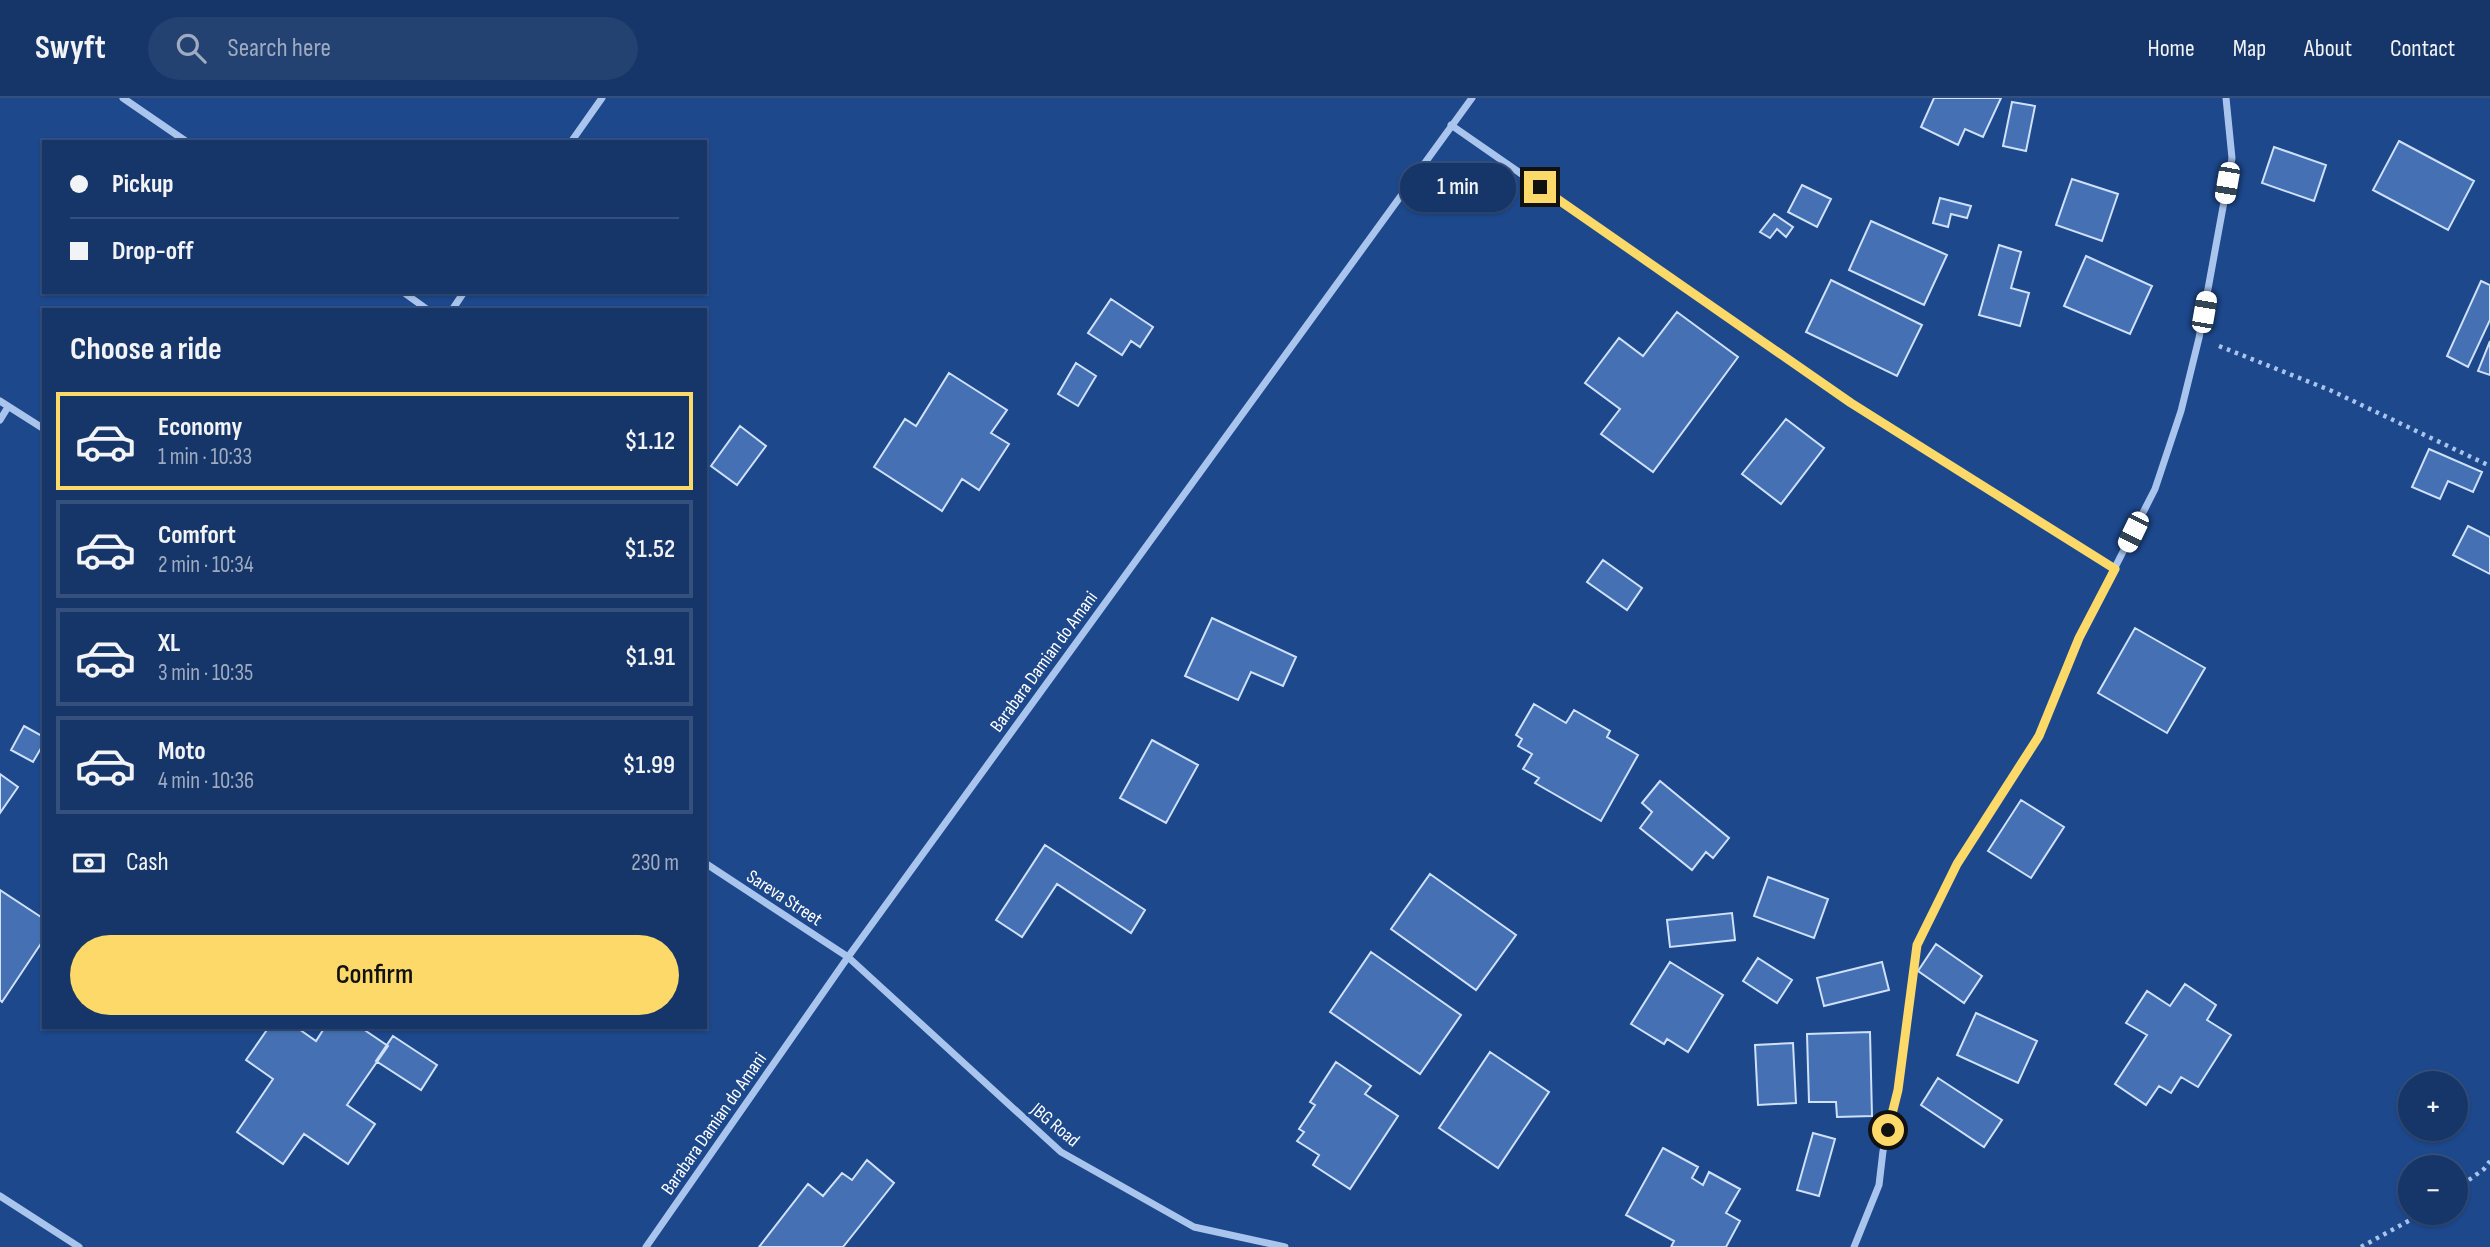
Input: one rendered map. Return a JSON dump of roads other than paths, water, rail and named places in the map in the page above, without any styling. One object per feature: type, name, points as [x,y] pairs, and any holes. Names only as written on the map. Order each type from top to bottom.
[{"type":"street","points":[[123,98],[184,140]]},
{"type":"street","points":[[572,140],[601,98]]},
{"type":"street","name":"Barabara Damian do Amani","points":[[646,1247],[848,957],[1472,98]]},
{"type":"street","points":[[1854,1247],[1879,1185],[1898,1090],[1917,945],[1957,864],[2039,736],[2079,638],[2155,489],[2181,411],[2199,338],[2232,158],[2226,98]]},
{"type":"street","points":[[1451,125],[1851,403],[2115,569]]},
{"type":"street","points":[[406,294],[425,308]]},
{"type":"street","points":[[0,401],[42,428]]},
{"type":"street","points":[[0,420],[8,407]]},
{"type":"street","name":"Sareva Street","points":[[707,864],[848,957]]},
{"type":"street","name":"JBG Road","points":[[848,957],[1061,1152],[1194,1227],[1285,1247]]},
{"type":"street","points":[[0,1196],[79,1247]]}]
